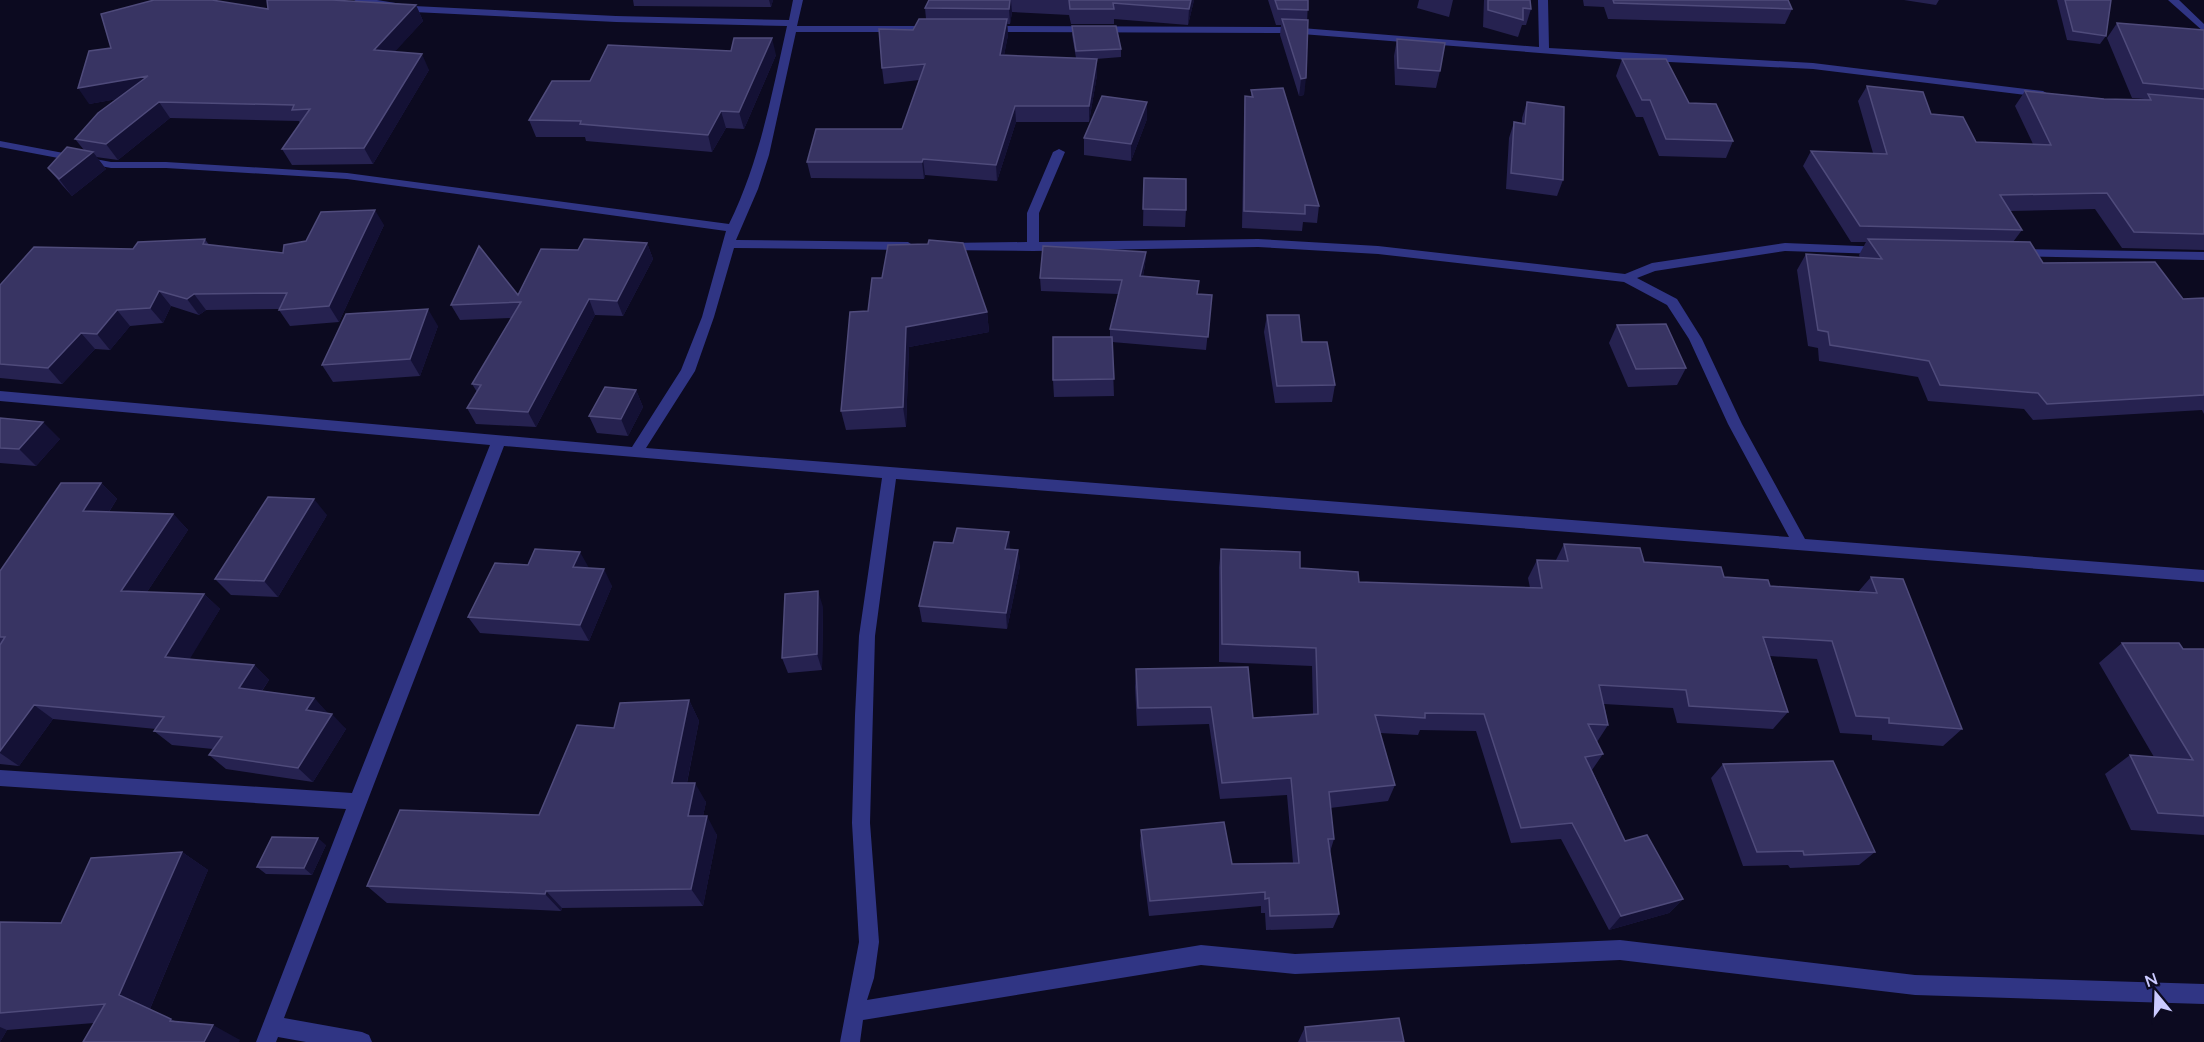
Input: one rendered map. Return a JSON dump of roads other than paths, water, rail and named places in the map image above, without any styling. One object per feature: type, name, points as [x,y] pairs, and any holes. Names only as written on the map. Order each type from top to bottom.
[{"type":"street","points":[[358,0],[414,9],[616,19],[950,29]]},
{"type":"street","points":[[636,453],[688,371],[708,317],[733,228],[752,189],[763,155],[798,0]]},
{"type":"street","points":[[1543,0],[1544,49]]},
{"type":"street","points":[[2172,0],[2204,29]]},
{"type":"street","points":[[973,29],[1289,30],[1629,57],[1813,66],[2052,95]]},
{"type":"street","points":[[0,144],[111,165],[166,165],[347,176],[733,228]]},
{"type":"street","points":[[1033,247],[1034,213],[1059,152]]},
{"type":"street","points":[[728,244],[1033,247],[1258,243],[1378,250],[1626,278],[1643,285],[1671,302],[1695,339],[1735,424],[1800,544]]},
{"type":"street","points":[[1626,278],[1652,267],[1785,247],[1893,250]]},
{"type":"street","points":[[2001,253],[2204,256]]},
{"type":"street","points":[[0,396],[636,453],[2204,576]]},
{"type":"street","points":[[362,1042],[269,1034],[499,441]]},
{"type":"street","points":[[850,1042],[854,1012],[864,978],[869,942],[861,823],[867,636],[890,473]]},
{"type":"street","points":[[0,778],[358,802]]},
{"type":"street","points":[[854,1012],[1202,956],[1295,964],[1620,950],[1915,985],[2204,994]]}]
